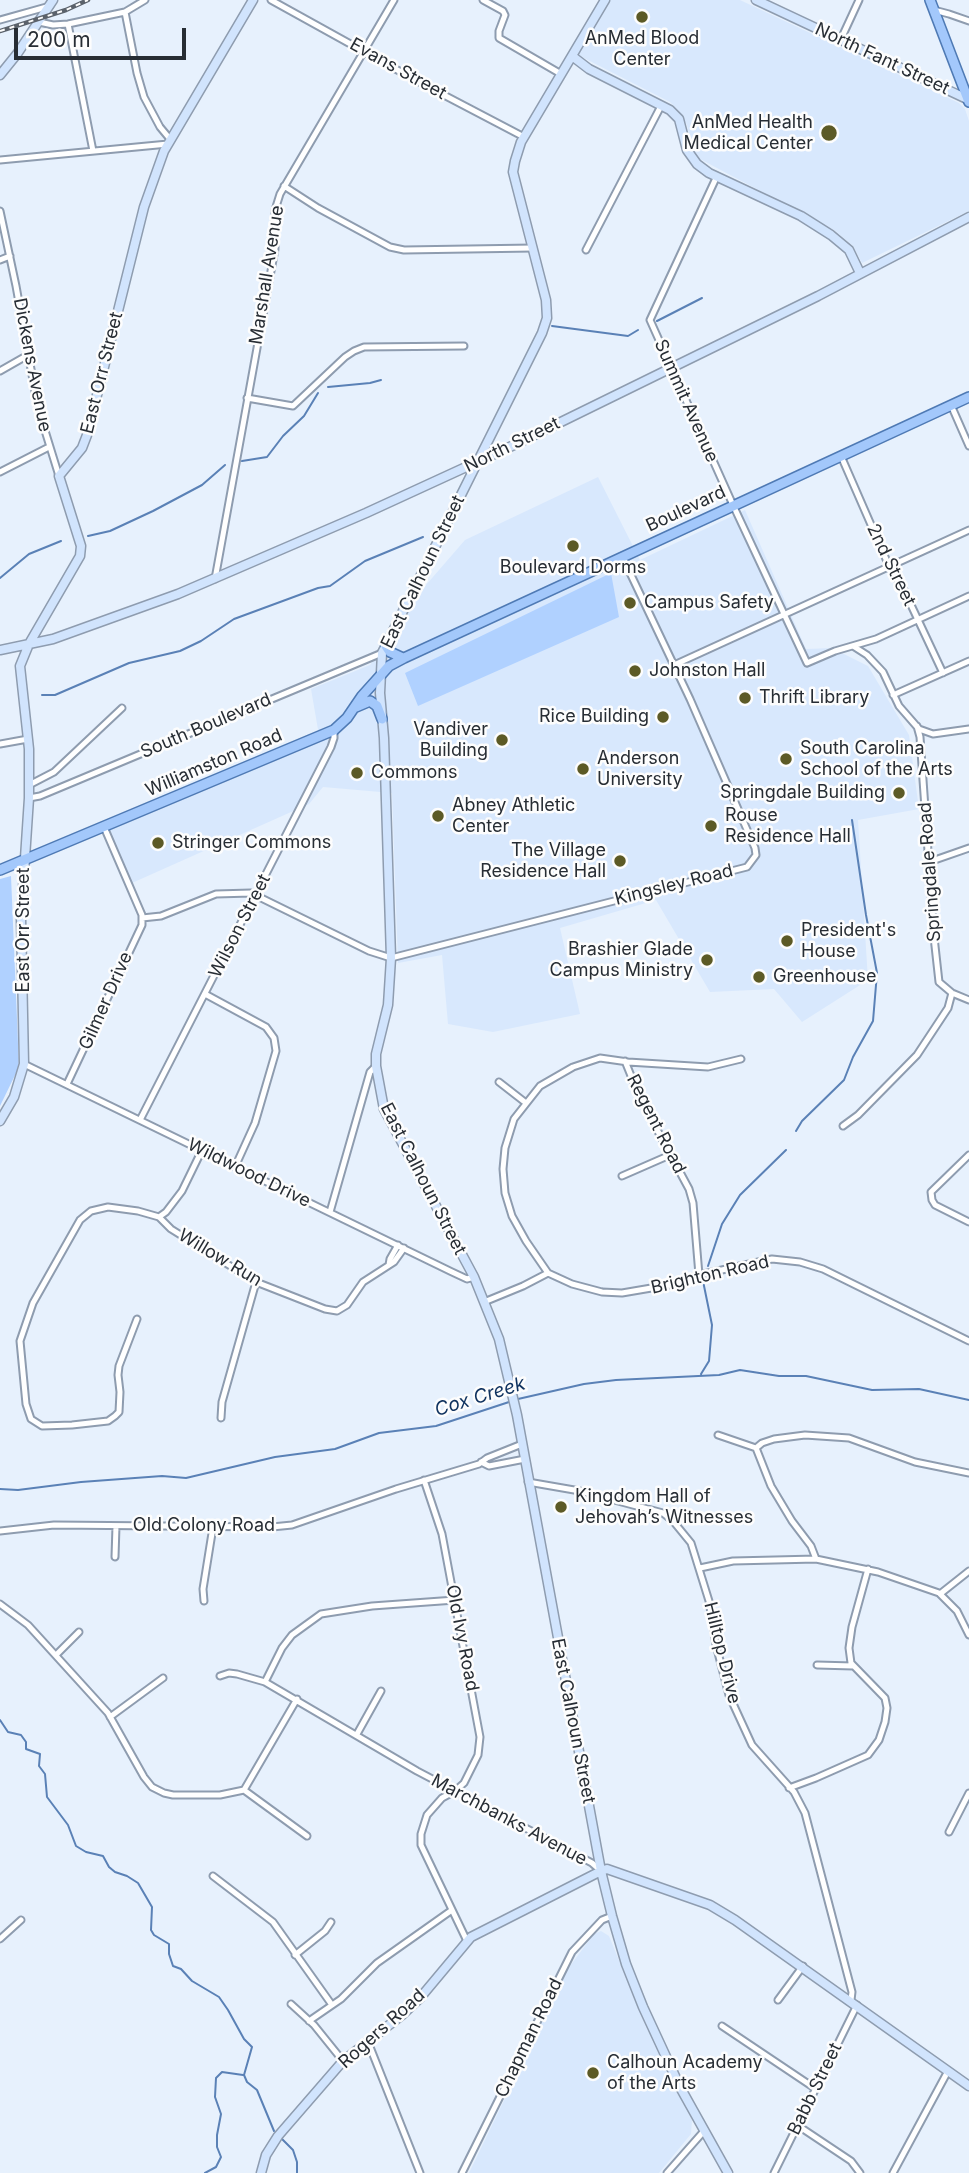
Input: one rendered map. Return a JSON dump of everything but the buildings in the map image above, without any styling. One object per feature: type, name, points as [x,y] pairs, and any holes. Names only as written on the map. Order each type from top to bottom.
[{"type":"main road","points":[[930,0],[969,100]]},
{"type":"main road","name":"Boulevard","points":[[417,651],[969,397]]},
{"type":"main road","points":[[386,642],[390,652],[403,658]]},
{"type":"main road","name":"Williamston Road","points":[[0,870],[334,730],[389,666],[417,651]]},
{"type":"main road","points":[[354,708],[370,701],[377,706],[382,719]]},
{"type":"street","points":[[39,22],[68,24],[125,12],[145,0]]},
{"type":"street","name":"East Orr Street","points":[[0,1121],[14,1097],[24,1064],[21,918],[29,785],[28,739],[20,673],[22,659],[29,644],[80,556],[80,546],[59,476],[82,448],[88,435],[144,207],[169,141],[253,0]]},
{"type":"street","name":"Evans Street","points":[[271,0],[524,137]]},
{"type":"street","name":"Marshall Avenue","points":[[215,579],[275,249],[275,210],[280,194],[394,0]]},
{"type":"street","points":[[484,0],[505,15],[499,38],[561,74]]},
{"type":"street","name":"East Calhoun Street","points":[[604,0],[524,137],[517,151],[513,172],[546,300],[547,318],[535,349],[382,653],[380,675],[391,958],[388,1005],[376,1054],[376,1066],[384,1109],[474,1277],[499,1339],[525,1459],[601,1871],[612,1916],[639,1998],[680,2087],[728,2173]]},
{"type":"street","name":"North Fant Street","points":[[756,0],[969,100]]},
{"type":"street","points":[[841,39],[859,0]]},
{"type":"street","points":[[0,20],[52,3]]},
{"type":"street","points":[[0,75],[52,3]]},
{"type":"street","points":[[934,10],[969,21]]},
{"type":"street","points":[[0,160],[169,141],[144,97],[125,12]]},
{"type":"street","points":[[68,24],[93,151]]},
{"type":"street","points":[[572,57],[589,69],[670,110],[679,119],[687,150],[696,164],[801,216],[831,234],[849,250],[860,273]]},
{"type":"street","points":[[586,250],[662,106]]},
{"type":"street","name":"Summit Avenue","points":[[717,176],[650,320],[807,663],[853,646]]},
{"type":"street","points":[[285,186],[318,208],[390,247],[404,250],[533,248]]},
{"type":"street","name":"Dickens Avenue","points":[[0,211],[38,408],[59,476]]},
{"type":"street","name":"North Street","points":[[0,650],[53,639],[178,594],[476,463],[818,296],[969,217]]},
{"type":"street","points":[[0,260],[10,256]]},
{"type":"street","points":[[247,398],[293,406],[345,357],[364,347],[464,346]]},
{"type":"street","points":[[0,370],[28,355]]},
{"type":"street","points":[[951,405],[969,446]]},
{"type":"street","points":[[0,472],[49,447]]},
{"type":"street","name":"2nd Street","points":[[841,456],[889,565],[904,590],[943,673]]},
{"type":"street","points":[[674,665],[969,530]]},
{"type":"street","name":"Kingsley Road","points":[[391,958],[747,867],[752,862],[756,855],[755,848],[674,665],[622,556]]},
{"type":"street","points":[[853,646],[918,621],[969,596]]},
{"type":"street","points":[[853,646],[867,655],[883,672],[899,706],[916,726],[933,734],[969,729]]},
{"type":"street","name":"South Boulevard","points":[[29,797],[40,796],[382,653]]},
{"type":"street","points":[[893,695],[969,661]]},
{"type":"street","points":[[29,785],[54,772],[122,708]]},
{"type":"street","name":"Springdale Road","points":[[916,726],[920,737],[939,982],[951,993]]},
{"type":"street","name":"Wilson Street","points":[[140,1120],[331,747],[334,730]]},
{"type":"street","points":[[0,744],[28,739]]},
{"type":"street","points":[[104,827],[142,918],[161,916],[216,894],[251,892],[369,951],[391,958]]},
{"type":"street","points":[[929,862],[969,848]]},
{"type":"street","name":"Gilmer Drive","points":[[67,1084],[142,925],[142,918]]},
{"type":"street","points":[[842,1126],[858,1115],[917,1055],[948,1008],[951,993],[969,1000]]},
{"type":"street","points":[[205,994],[267,1027],[274,1038],[276,1051],[255,1123],[235,1167]]},
{"type":"street","name":"Regent Road","points":[[548,1273],[512,1216],[502,1169],[505,1148],[514,1119],[540,1086],[573,1067],[600,1058],[625,1061],[640,1098],[689,1189],[693,1203],[699,1275]]},
{"type":"street","points":[[625,1061],[708,1068],[741,1059]]},
{"type":"street","name":"Wildwood Drive","points":[[24,1064],[467,1279],[474,1277]]},
{"type":"street","points":[[330,1212],[370,1072],[376,1066]]},
{"type":"street","points":[[499,1082],[526,1103]]},
{"type":"street","points":[[137,1319],[117,1375],[120,1392],[119,1412],[116,1416],[108,1421],[72,1425],[43,1426],[31,1419],[26,1404],[20,1340],[33,1303],[72,1231],[85,1215],[107,1207],[138,1210],[159,1217],[166,1212],[181,1191],[202,1150]]},
{"type":"street","points":[[969,1154],[931,1192],[935,1205],[969,1222]]},
{"type":"street","points":[[622,1176],[670,1155]]},
{"type":"street","name":"Willow Run","points":[[159,1217],[171,1229],[256,1282],[325,1309],[337,1311],[347,1305],[363,1282],[389,1265],[390,1259],[401,1246]]},
{"type":"street","name":"Brighton Road","points":[[548,1273],[572,1284],[602,1292],[622,1293],[669,1285],[699,1275],[772,1259],[800,1262],[823,1269],[969,1341]]},
{"type":"street","points":[[484,1302],[548,1273]]},
{"type":"street","points":[[220,1418],[222,1402],[256,1282]]},
{"type":"street","points":[[718,1435],[756,1448],[771,1486],[811,1546],[816,1559]]},
{"type":"street","points":[[756,1448],[774,1439],[805,1435],[849,1438],[915,1462],[969,1473]]},
{"type":"street","name":"Old Colony Road","points":[[0,1531],[54,1525],[292,1525],[481,1462],[522,1444]]},
{"type":"street","name":"Old Colony Road","points":[[481,1462],[489,1466],[525,1459]]},
{"type":"street","name":"Old Ivy Road","points":[[424,1480],[442,1534],[480,1737],[478,1755],[464,1783],[433,1806],[427,1815],[421,1834],[421,1845],[467,1941]]},
{"type":"street","name":"Hilltop Drive","points":[[528,1482],[580,1491],[663,1513],[691,1543],[700,1568],[729,1695],[752,1745],[789,1788],[805,1813],[854,2003]]},
{"type":"street","points":[[115,1557],[116,1526]]},
{"type":"street","points":[[204,1601],[203,1589],[213,1527]]},
{"type":"street","points":[[700,1568],[733,1561],[816,1559],[868,1570],[902,1579],[940,1594],[957,1611],[969,1635]]},
{"type":"street","points":[[789,1788],[868,1755],[879,1740],[885,1722],[885,1698],[853,1666],[849,1648],[868,1570]]},
{"type":"street","points":[[940,1594],[969,1571]]},
{"type":"street","points":[[265,1682],[282,1648],[292,1635],[321,1614],[372,1606],[455,1600]]},
{"type":"street","points":[[0,1604],[28,1625],[110,1717],[144,1777],[158,1790],[173,1795],[220,1795],[244,1790],[307,1836]]},
{"type":"street","points":[[56,1655],[79,1632]]},
{"type":"street","points":[[817,1665],[853,1666]]},
{"type":"street","name":"Marchbanks Avenue","points":[[220,1676],[237,1674],[265,1682],[417,1771],[592,1863],[601,1871],[607,1869],[710,1905],[803,1966],[967,2082]]},
{"type":"street","points":[[110,1717],[163,1678]]},
{"type":"street","points":[[357,1734],[381,1690]]},
{"type":"street","points":[[244,1790],[297,1699]]},
{"type":"street","points":[[949,1832],[966,1805],[969,1793]]},
{"type":"street","name":"Rogers Road","points":[[261,2173],[266,2155],[278,2136],[343,2061],[420,1998],[471,1937],[601,1871]]},
{"type":"street","points":[[213,1875],[273,1922],[332,2005]]},
{"type":"street","points":[[309,2021],[332,2005],[377,1963],[452,1910]]},
{"type":"street","name":"Chapman Road","points":[[462,2173],[572,1952],[603,1920],[612,1916]]},
{"type":"street","points":[[0,1938],[21,1920]]},
{"type":"street","points":[[295,1955],[325,1931],[331,1922]]},
{"type":"street","points":[[778,2000],[803,1966]]},
{"type":"street","name":"Babb Street","points":[[774,2173],[816,2089],[854,2003]]},
{"type":"street","points":[[291,2004],[343,2061]]},
{"type":"street","points":[[722,2026],[816,2089]]},
{"type":"street","points":[[369,2042],[420,2173]]},
{"type":"street","points":[[893,2173],[948,2071]]},
{"type":"street","points":[[797,2125],[851,2161],[860,2173]]},
{"type":"street","points":[[667,2173],[704,2131]]},
{"type":"shaded area","name":"AnMed Health Medical Center","points":[[610,0],[740,0],[959,103],[965,109],[969,121],[969,211],[862,263],[853,246],[834,230],[700,159],[693,151],[687,125],[670,102],[578,55]]},
{"type":"shaded area","name":"Anderson University","points":[[598,477],[640,560],[745,510],[806,649],[832,648],[868,666],[909,735],[919,809],[858,820],[868,980],[802,1022],[774,989],[710,992],[656,900],[560,928],[580,1014],[493,1032],[448,1024],[442,955],[398,963],[392,793],[323,787],[309,804],[132,883],[109,829],[320,741],[311,689],[370,665],[426,585],[465,540]]},
{"type":"shaded area","points":[[611,573],[619,617],[418,706],[405,673]]},
{"type":"shaded area","points":[[11,876],[19,1067],[0,1106],[0,879]]},
{"type":"shaded area","name":"Calhoun Academy of the Arts","points":[[601,1931],[609,1936],[644,2021],[692,2120],[691,2134],[659,2173],[469,2173],[567,1970],[594,1934]]},
{"type":"waterway","points":[[657,321],[702,298]]},
{"type":"waterway","points":[[552,326],[628,336],[638,330]]},
{"type":"waterway","points":[[328,387],[381,380]]},
{"type":"waterway","points":[[242,461],[267,457],[283,436],[304,416],[318,393]]},
{"type":"waterway","points":[[88,536],[110,531],[153,511],[202,485],[225,465]]},
{"type":"waterway","points":[[42,695],[55,695],[129,663],[180,651],[201,641],[234,619],[330,586],[365,561],[423,537]]},
{"type":"waterway","points":[[0,578],[29,554],[61,541]]},
{"type":"waterway","points":[[796,1131],[802,1121],[844,1080],[873,1021],[877,973],[852,820]]},
{"type":"waterway","points":[[708,1266],[722,1224],[740,1195],[786,1150]]},
{"type":"waterway","points":[[701,1374],[709,1361],[712,1325],[703,1281]]},
{"type":"waterway","name":"Cox Creek","points":[[518,1399],[584,1384],[719,1375],[740,1370],[779,1376],[806,1376],[872,1390],[919,1389],[969,1400]]},
{"type":"waterway","name":"Cox Creek","points":[[0,1489],[18,1490],[162,1476],[186,1478],[275,1457],[335,1449],[379,1433],[436,1426],[509,1402]]},
{"type":"waterway","points":[[0,1720],[8,1732],[21,1735],[26,1742],[26,1749],[40,1754],[39,1766],[45,1774],[47,1797],[68,1825],[76,1846],[86,1852],[103,1856],[115,1872],[138,1883],[152,1907],[151,1930],[154,1935],[169,1944],[173,1966],[219,1997],[228,2010],[244,2039],[252,2047],[244,2075],[247,2082],[257,2090],[274,2131]]},
{"type":"waterway","points":[[205,2173],[216,2167],[221,2157],[217,2147],[221,2114],[215,2097],[216,2078],[222,2072],[243,2075]]},
{"type":"waterway","points":[[281,2138],[293,2150],[297,2173]]},
{"type":"railway","points":[[0,31],[66,10],[88,0]]},
{"type":"place","name":"AnMed Blood Center","points":[[642,17]]},
{"type":"place","name":"AnMed Health Medical Center","points":[[829,133]]},
{"type":"place","name":"Boulevard Dorms","points":[[573,546]]},
{"type":"place","name":"Campus Safety","points":[[630,603]]},
{"type":"place","name":"Johnston Hall","points":[[635,671]]},
{"type":"place","name":"Thrift Library","points":[[745,698]]},
{"type":"place","name":"Rice Building","points":[[663,717]]},
{"type":"place","name":"Vandiver Building","points":[[502,740]]},
{"type":"place","name":"South Carolina School of the Arts","points":[[786,759]]},
{"type":"place","name":"Anderson University","points":[[583,769]]},
{"type":"place","name":"Commons","points":[[357,773]]},
{"type":"place","name":"Springdale Building","points":[[899,793]]},
{"type":"place","name":"Abney Athletic Center","points":[[438,816]]},
{"type":"place","name":"Rouse Residence Hall","points":[[711,826]]},
{"type":"place","name":"Stringer Commons","points":[[158,843]]},
{"type":"place","name":"The Village Residence Hall","points":[[620,861]]},
{"type":"place","name":"President's House","points":[[787,941]]},
{"type":"place","name":"Brashier Glade Campus Ministry","points":[[707,960]]},
{"type":"place","name":"Greenhouse","points":[[759,977]]},
{"type":"place","name":"Kingdom Hall of Jehovah’s Witnesses","points":[[561,1507]]},
{"type":"place","name":"Calhoun Academy of the Arts","points":[[593,2073]]}]
